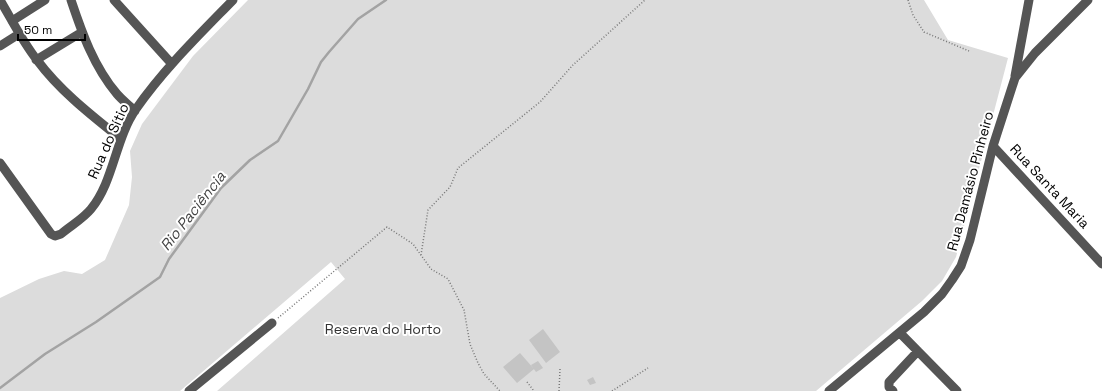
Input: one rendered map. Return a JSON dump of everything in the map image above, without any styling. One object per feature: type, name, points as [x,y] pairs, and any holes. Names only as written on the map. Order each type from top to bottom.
[{"type":"street","points":[[0,0],[19,34],[36,60],[68,94],[121,139]]},
{"type":"street","points":[[12,21],[45,0]]},
{"type":"street","points":[[71,0],[82,32],[102,74],[117,95],[135,110]]},
{"type":"street","points":[[114,0],[172,63]]},
{"type":"street","name":"Rua do Sítio","points":[[0,163],[51,234],[55,236],[61,234],[91,210],[102,192],[121,139],[135,110],[172,63],[232,0]]},
{"type":"street","points":[[1015,78],[1029,0]]},
{"type":"street","name":"Rua Damásio Pinheiro","points":[[829,391],[900,333],[942,294],[961,266],[970,240],[993,146],[1015,78],[1035,53],[1088,0]]},
{"type":"street","points":[[36,60],[82,32]]},
{"type":"street","points":[[0,46],[19,34]]},
{"type":"street","name":"Rua Santa Maria","points":[[993,146],[1102,264]]},
{"type":"street","points":[[189,391],[272,323]]},
{"type":"street","points":[[900,333],[957,391]]},
{"type":"street","points":[[893,391],[889,387],[889,382],[918,351]]},
{"type":"path","points":[[421,255],[428,210],[450,187],[458,168],[540,102],[573,65],[645,0]]},
{"type":"path","points":[[908,0],[913,15],[924,32],[969,51]]},
{"type":"path","points":[[272,323],[387,226],[413,244],[431,269],[448,279],[464,310],[470,344],[478,363],[484,374],[500,391]]},
{"type":"path","points":[[612,391],[648,368]]},
{"type":"path","points":[[559,391],[560,369]]},
{"type":"path","points":[[526,382],[534,391]]},
{"type":"green space","name":"Reserva do Horto","points":[[248,0],[924,0],[948,40],[1008,58],[956,257],[942,281],[922,301],[816,391],[217,391],[345,279],[331,262],[180,391],[0,391],[0,298],[39,279],[64,271],[82,274],[105,260],[129,205],[132,177],[130,151],[142,124],[193,56]]},
{"type":"building","points":[[543,329],[560,352],[546,363],[529,340]]},
{"type":"building","points":[[520,353],[534,369],[517,383],[503,367]]},
{"type":"building","points":[[538,361],[543,368],[536,372],[531,365]]},
{"type":"building","points":[[593,377],[596,383],[590,385],[587,380]]},
{"type":"waterway","name":"Rio Paciência","points":[[0,388],[45,354],[96,322],[160,277],[169,259],[221,188],[250,160],[278,141],[308,89],[321,62],[329,52],[358,19],[386,0]]}]
